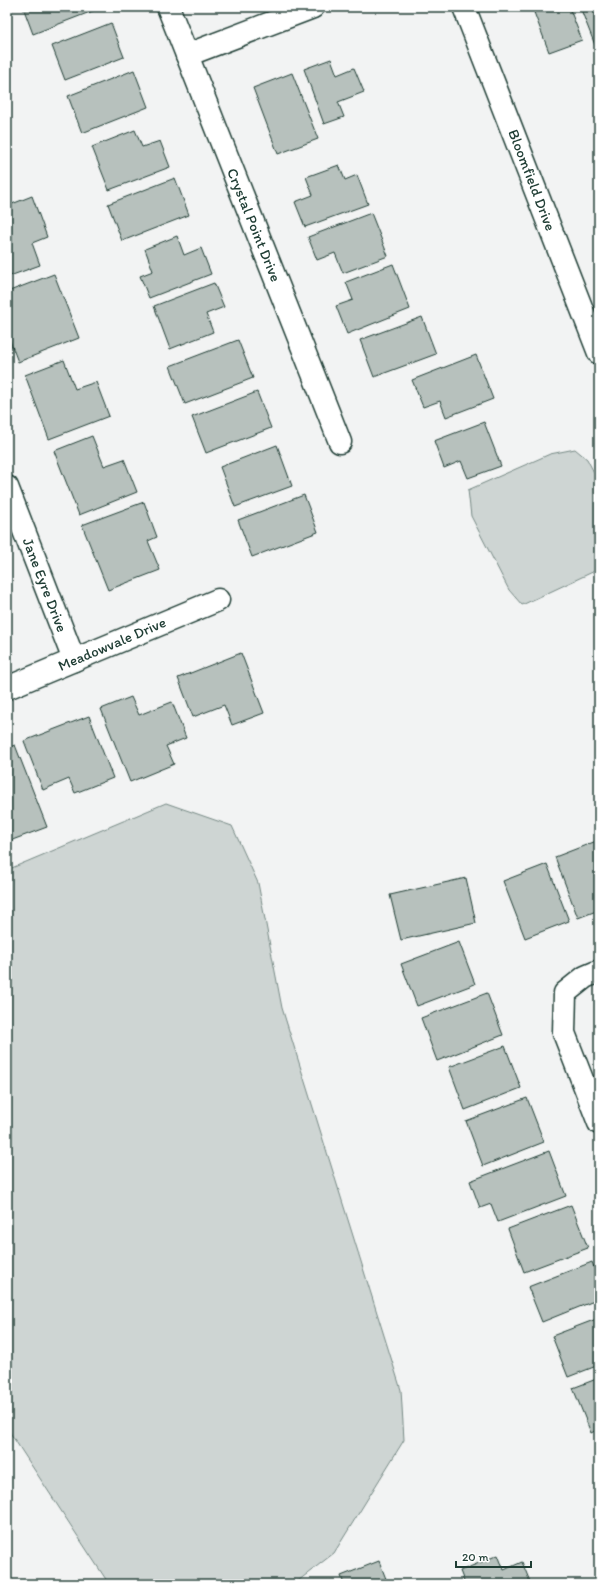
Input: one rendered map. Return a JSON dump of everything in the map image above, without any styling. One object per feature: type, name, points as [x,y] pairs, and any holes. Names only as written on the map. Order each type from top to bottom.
[{"type":"street","name":"Crystal Point Drive","points":[[168,7],[340,442]]},
{"type":"street","points":[[187,55],[313,7]]},
{"type":"street","name":"Bloomfield Drive","points":[[464,7],[599,353]]},
{"type":"street","name":"Jane Eyre Drive","points":[[7,487],[74,660]]},
{"type":"street","name":"Meadowvale Drive","points":[[7,688],[218,600]]},
{"type":"street","points":[[599,971],[585,977],[565,993],[564,1033],[599,1123]]},
{"type":"shaded area","points":[[575,449],[587,459],[599,482],[599,569],[522,605],[509,590],[471,516],[468,490],[550,454]]},
{"type":"shaded area","points":[[166,803],[232,826],[258,883],[282,1008],[401,1390],[404,1440],[334,1553],[294,1584],[109,1584],[7,1428],[7,870]]},
{"type":"building","points":[[23,7],[103,7],[33,34]]},
{"type":"building","points":[[532,7],[569,7],[582,40],[549,52]]},
{"type":"building","points":[[580,7],[599,7],[599,44],[595,45]]},
{"type":"building","points":[[111,23],[124,57],[65,80],[52,46]]},
{"type":"building","points":[[331,59],[337,75],[354,68],[364,92],[338,102],[344,117],[324,124],[304,69]]},
{"type":"building","points":[[134,70],[148,107],[82,133],[68,96]]},
{"type":"building","points":[[292,73],[318,139],[278,154],[253,88]]},
{"type":"building","points":[[135,130],[142,147],[160,141],[170,167],[109,190],[92,147]]},
{"type":"building","points":[[339,165],[345,180],[357,175],[368,204],[305,227],[295,202],[313,195],[306,177]]},
{"type":"building","points":[[175,178],[189,215],[122,241],[108,204]]},
{"type":"building","points":[[32,196],[47,237],[32,243],[40,265],[7,277],[7,206]]},
{"type":"building","points":[[371,213],[388,256],[343,273],[335,253],[317,260],[308,237]]},
{"type":"building","points":[[177,236],[184,255],[201,248],[211,274],[149,298],[140,276],[153,271],[145,249]]},
{"type":"building","points":[[393,264],[410,309],[347,334],[336,306],[353,300],[346,282]]},
{"type":"building","points":[[54,274],[79,338],[18,362],[7,333],[7,292]]},
{"type":"building","points":[[214,283],[224,307],[206,314],[213,332],[170,349],[154,306]]},
{"type":"building","points":[[422,317],[436,354],[374,377],[360,340]]},
{"type":"building","points":[[238,340],[253,378],[185,404],[170,366]]},
{"type":"building","points":[[476,355],[493,399],[446,417],[440,401],[423,407],[412,380]]},
{"type":"building","points":[[64,360],[75,389],[96,382],[109,416],[49,439],[25,375]]},
{"type":"building","points":[[257,392],[271,428],[206,453],[192,417]]},
{"type":"building","points":[[484,422],[501,466],[468,478],[461,461],[444,468],[434,441]]},
{"type":"building","points":[[92,436],[104,466],[124,459],[137,492],[79,515],[54,451]]},
{"type":"building","points":[[277,445],[292,486],[235,507],[220,467]]},
{"type":"building","points":[[304,495],[318,532],[252,557],[238,520]]},
{"type":"building","points":[[144,502],[157,537],[148,541],[160,570],[108,590],[82,525]]},
{"type":"building","points":[[241,653],[264,713],[232,725],[224,705],[193,717],[178,678]]},
{"type":"building","points":[[131,697],[139,715],[172,702],[186,738],[166,746],[174,764],[130,782],[101,709]]},
{"type":"building","points":[[89,716],[113,778],[75,793],[69,779],[43,790],[24,741]]},
{"type":"building","points":[[15,745],[47,827],[7,842],[7,748]]},
{"type":"building","points":[[599,840],[599,910],[578,918],[555,857]]},
{"type":"building","points":[[547,864],[569,921],[525,938],[503,881]]},
{"type":"building","points":[[466,878],[476,923],[401,940],[390,895]]},
{"type":"building","points":[[459,942],[475,984],[417,1006],[401,964]]},
{"type":"building","points":[[487,993],[503,1035],[437,1061],[421,1018]]},
{"type":"building","points":[[505,1046],[521,1088],[465,1110],[449,1067]]},
{"type":"building","points":[[527,1098],[544,1142],[483,1166],[466,1121]]},
{"type":"building","points":[[549,1151],[566,1196],[498,1222],[491,1204],[480,1208],[470,1181]]},
{"type":"building","points":[[571,1205],[588,1248],[524,1272],[508,1229]]},
{"type":"building","points":[[592,1262],[599,1281],[599,1299],[542,1322],[528,1287]]},
{"type":"building","points":[[599,1318],[599,1365],[568,1377],[552,1336]]},
{"type":"building","points":[[599,1378],[599,1429],[591,1433],[573,1388]]},
{"type":"building","points":[[599,1440],[599,1452],[595,1442]]},
{"type":"building","points":[[498,1555],[504,1570],[522,1562],[531,1584],[465,1584],[460,1571]]},
{"type":"building","points":[[379,1561],[388,1584],[344,1584],[341,1576]]}]
